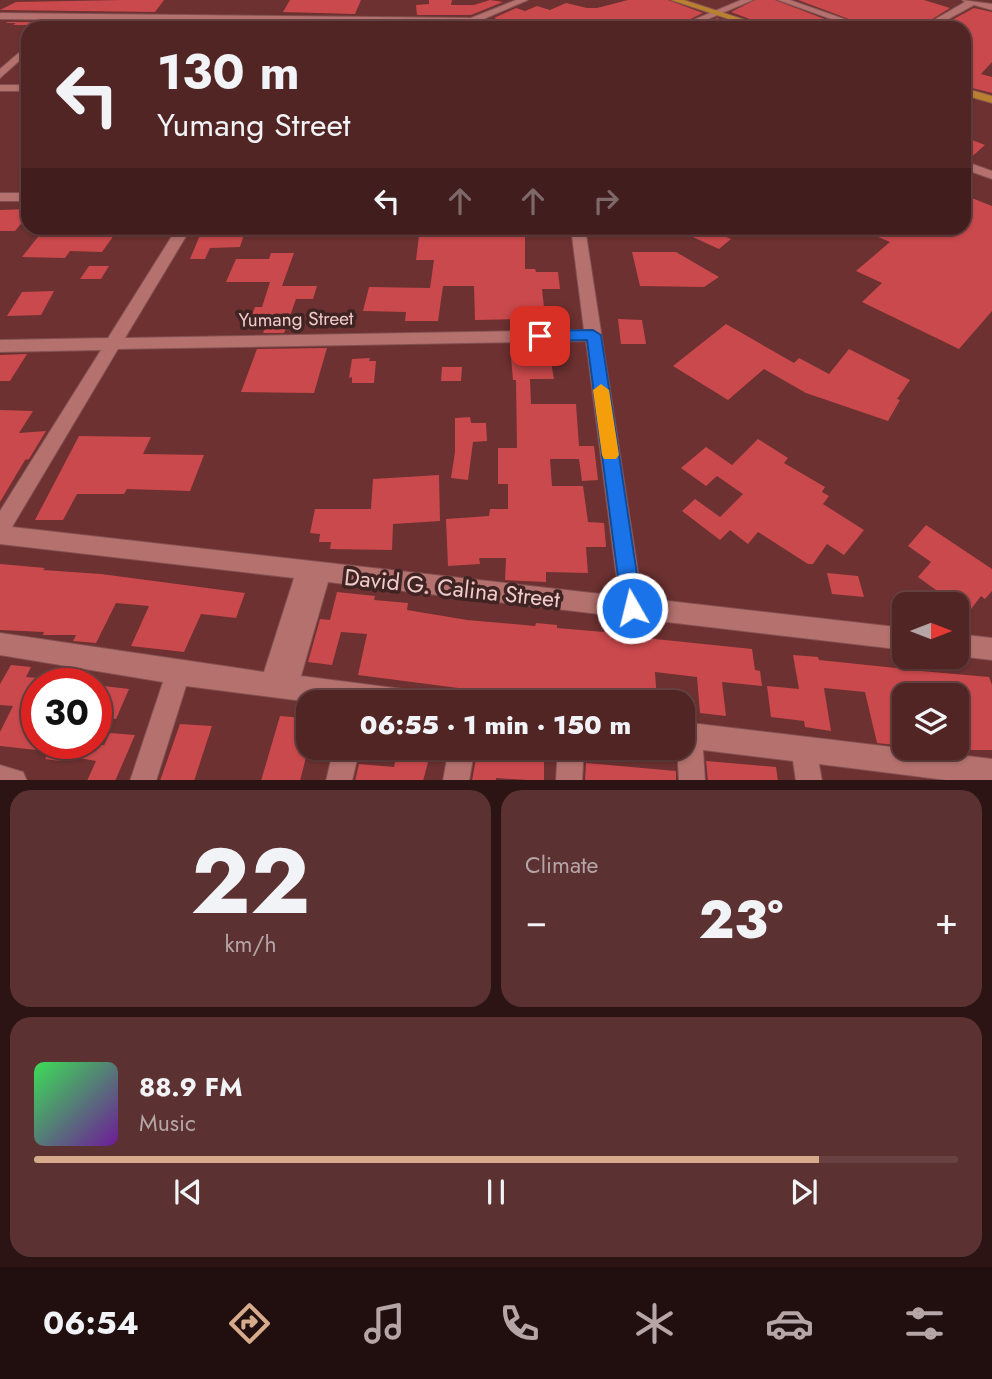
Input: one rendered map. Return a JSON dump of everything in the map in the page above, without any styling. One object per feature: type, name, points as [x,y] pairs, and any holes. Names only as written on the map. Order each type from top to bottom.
[{"type":"main road","points":[[675,0],[743,21]]},
{"type":"main road","points":[[971,93],[992,100]]},
{"type":"street","points":[[472,21],[524,0]]},
{"type":"street","points":[[697,21],[749,0]]},
{"type":"street","points":[[782,0],[844,21]]},
{"type":"street","points":[[936,21],[969,1],[992,7]]},
{"type":"street","points":[[56,21],[69,8]]},
{"type":"street","points":[[0,16],[226,21]]},
{"type":"street","points":[[0,75],[21,55]]},
{"type":"street","points":[[0,88],[21,88]]},
{"type":"street","points":[[971,166],[992,174]]},
{"type":"street","points":[[0,197],[21,197]]},
{"type":"street","points":[[0,529],[180,235]]},
{"type":"street","points":[[579,235],[632,608]]},
{"type":"street","name":"Yumang Street","points":[[0,346],[593,335]]},
{"type":"street","name":"David G. Calina Street","points":[[0,535],[892,638]]},
{"type":"street","points":[[279,685],[313,573]]},
{"type":"street","points":[[0,644],[178,673],[310,690]]},
{"type":"street","points":[[970,646],[992,649]]},
{"type":"street","points":[[143,780],[178,673]]},
{"type":"street","points":[[695,736],[927,772],[992,772]]},
{"type":"street","points":[[804,751],[809,780]]},
{"type":"street","points":[[339,780],[344,760]]},
{"type":"street","points":[[456,780],[460,760]]},
{"type":"street","points":[[569,780],[570,760]]},
{"type":"street","points":[[689,760],[692,780]]},
{"type":"street","points":[[0,778],[14,780]]},
{"type":"building","points":[[164,0],[155,12],[0,10],[16,2]]},
{"type":"building","points":[[290,0],[361,0],[355,14],[283,12]]},
{"type":"building","points":[[429,0],[452,0],[451,5],[474,5],[490,0],[503,2],[471,15],[417,15],[416,5],[429,4]]},
{"type":"building","points":[[628,0],[668,0],[703,13],[686,21],[502,21],[494,18],[516,8],[525,11],[537,6],[550,10],[566,3],[597,8]]},
{"type":"building","points":[[755,0],[775,0],[830,21],[755,21],[731,12]]},
{"type":"building","points":[[798,0],[924,0],[950,8],[929,21],[854,21]]},
{"type":"building","points":[[974,8],[992,12],[992,62],[981,74],[992,77],[992,93],[971,88],[971,21],[950,21]]},
{"type":"building","points":[[971,140],[985,145],[971,157]]},
{"type":"building","points":[[971,198],[992,206],[992,311],[959,349],[862,302],[882,283],[856,271],[890,242],[874,235],[971,235]]},
{"type":"building","points":[[21,209],[21,224],[15,231],[0,231],[0,210]]},
{"type":"building","points":[[39,235],[114,235],[102,252],[70,251],[65,258],[22,257]]},
{"type":"building","points":[[200,235],[244,235],[240,247],[210,248],[205,259],[190,259]]},
{"type":"building","points":[[419,235],[525,235],[525,269],[558,272],[560,289],[542,289],[546,326],[518,329],[518,319],[475,320],[474,286],[443,286],[438,321],[405,321],[406,312],[363,311],[369,287],[430,288],[434,260],[416,260]]},
{"type":"building","points":[[688,235],[722,235],[731,239],[719,249]]},
{"type":"building","points":[[632,252],[676,252],[719,277],[704,287],[640,286]]},
{"type":"building","points":[[271,253],[294,253],[282,286],[317,286],[313,299],[296,299],[284,333],[263,333],[266,325],[248,325],[255,307],[262,307],[270,282],[226,282],[236,259],[269,259]]},
{"type":"building","points":[[89,266],[109,266],[101,279],[80,279]]},
{"type":"building","points":[[54,291],[41,315],[7,316],[22,292]]},
{"type":"building","points":[[618,319],[642,320],[646,344],[621,344]]},
{"type":"building","points":[[726,324],[794,363],[799,358],[829,374],[849,349],[910,380],[897,399],[900,400],[888,421],[806,393],[764,369],[728,400],[673,366]]},
{"type":"building","points":[[327,348],[314,393],[241,392],[257,349]]},
{"type":"building","points":[[27,354],[10,381],[0,381],[0,355]]},
{"type":"building","points":[[550,356],[554,379],[530,379],[531,404],[576,404],[579,446],[594,446],[598,480],[582,481],[579,459],[550,459],[552,486],[583,486],[588,522],[604,523],[606,547],[586,547],[588,573],[546,572],[546,582],[505,580],[506,558],[479,558],[480,564],[448,566],[446,519],[489,516],[490,509],[508,509],[508,484],[498,484],[498,448],[517,448],[516,380],[513,380],[511,357]]},
{"type":"building","points":[[370,358],[369,361],[376,361],[374,383],[352,383],[352,377],[349,378],[352,359]]},
{"type":"building","points":[[442,367],[462,367],[461,381],[441,381]]},
{"type":"building","points":[[0,410],[33,411],[19,433],[46,431],[0,502]]},
{"type":"building","points":[[470,417],[471,423],[486,423],[487,441],[473,442],[468,480],[451,478],[455,452],[455,418]]},
{"type":"building","points":[[79,436],[151,437],[143,454],[204,455],[190,491],[127,489],[124,494],[77,494],[63,520],[35,520]]},
{"type":"building","points":[[758,439],[788,458],[784,463],[825,487],[822,492],[829,496],[823,504],[864,530],[844,555],[827,544],[813,564],[808,564],[758,532],[748,544],[730,530],[720,540],[682,511],[695,499],[720,517],[743,494],[717,476],[706,486],[681,468],[706,447],[732,465]]},
{"type":"building","points":[[439,475],[440,521],[393,524],[392,550],[330,549],[331,542],[319,542],[320,534],[310,533],[315,509],[371,509],[373,479]]},
{"type":"building","points":[[926,525],[992,569],[992,591],[985,599],[981,596],[970,610],[970,592],[939,592],[918,577],[931,562],[908,546]]},
{"type":"building","points":[[0,564],[245,593],[236,618],[201,614],[184,652],[131,646],[149,606],[116,603],[96,643],[73,641],[76,635],[43,635],[44,632],[0,630]]},
{"type":"building","points":[[827,573],[858,576],[864,597],[832,594]]},
{"type":"building","points":[[337,592],[375,596],[374,600],[408,603],[407,610],[467,620],[535,626],[536,623],[557,625],[557,628],[604,632],[604,628],[626,630],[626,636],[752,649],[755,670],[760,671],[762,686],[722,682],[726,716],[700,713],[697,677],[655,672],[656,690],[474,690],[358,675],[367,634],[341,632],[332,665],[308,662],[320,619],[330,620]]},
{"type":"building","points":[[793,655],[892,669],[920,669],[989,677],[992,685],[992,750],[969,750],[969,683],[892,683],[892,745],[877,743],[865,692],[824,688],[831,731],[805,727],[804,721],[771,717],[767,686],[799,689]]},
{"type":"building","points":[[11,665],[31,667],[21,668],[21,748],[0,746],[0,732],[13,706],[0,705],[0,684]]},
{"type":"building","points":[[112,687],[129,689],[116,719],[112,719]]},
{"type":"building","points":[[280,716],[296,717],[296,760],[305,760],[300,780],[261,780]]},
{"type":"building","points":[[180,724],[212,726],[194,780],[160,780]]},
{"type":"building","points":[[112,733],[135,735],[115,780],[87,780],[96,761],[85,759],[112,759]]},
{"type":"building","points":[[395,760],[429,760],[423,780],[355,780],[359,764],[394,767]]},
{"type":"building","points":[[476,760],[544,760],[544,780],[472,780]]},
{"type":"building","points":[[706,761],[776,767],[778,780],[708,780]]},
{"type":"building","points":[[586,763],[676,771],[676,780],[585,780]]},
{"type":"slow traffic","points":[[601,390],[610,455]]},
{"type":"route","points":[[540,336],[593,335],[632,608]]}]
